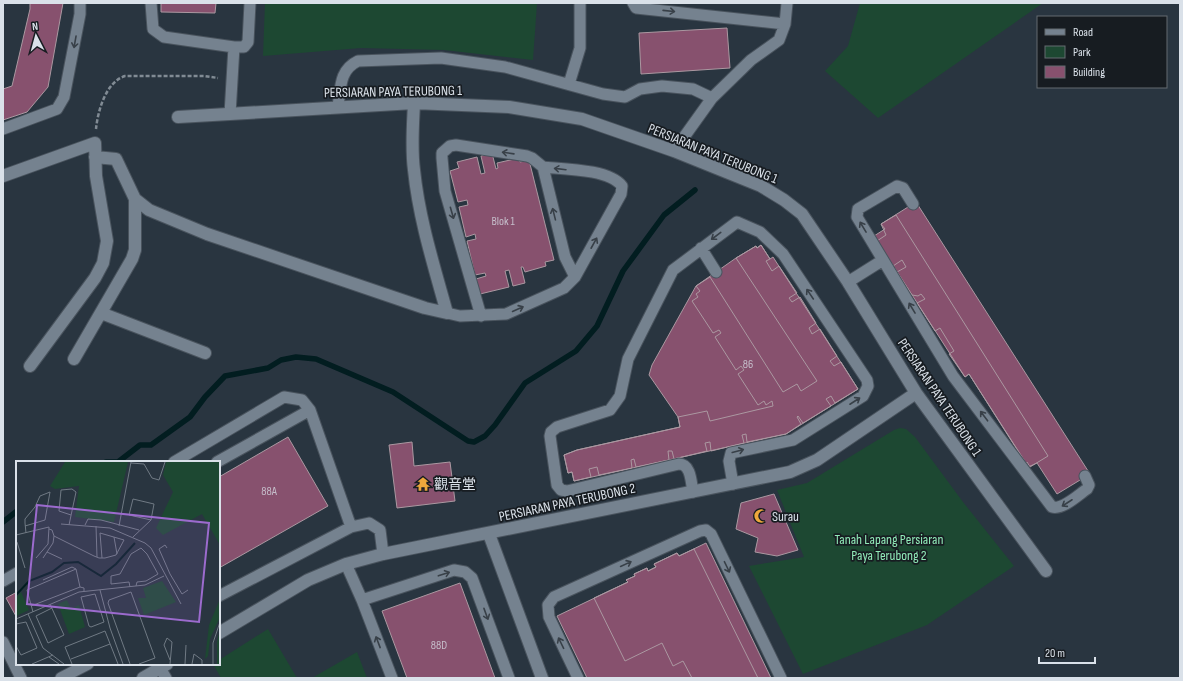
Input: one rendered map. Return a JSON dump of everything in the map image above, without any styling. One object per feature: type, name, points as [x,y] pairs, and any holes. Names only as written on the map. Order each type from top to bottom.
[{"type":"street","name":"PERSIARAN PAYA TERUBONG 1","points":[[178,117],[338,106],[414,103],[509,107],[582,119],[674,151],[761,186],[784,200],[802,214],[848,282],[916,393],[1046,571]]},
{"type":"street","points":[[414,103],[413,146],[417,193],[425,233],[447,314]]},
{"type":"street","points":[[3,176],[95,143],[95,157],[107,241],[103,263],[95,278],[30,366]]},
{"type":"street","points":[[74,359],[132,259],[135,250],[134,199],[116,159],[95,157]]},
{"type":"street","points":[[134,199],[149,210],[207,234],[447,314]]},
{"type":"street","points":[[101,313],[204,353]]},
{"type":"street","name":"PERSIARAN PAYA TERUBONG 2","points":[[220,632],[308,580],[346,564],[382,554],[489,534],[790,472],[817,460],[916,393]]},
{"type":"street","points":[[489,534],[542,678]]},
{"type":"street","points":[[142,678],[164,670]]},
{"type":"lane","points":[[3,129],[57,109],[64,97],[80,14],[80,3]]},
{"type":"lane","points":[[151,3],[153,29],[164,37],[234,47],[244,47],[248,42],[250,3]]},
{"type":"lane","points":[[569,84],[580,48],[580,3]]},
{"type":"lane","points":[[633,3],[636,8],[785,24]]},
{"type":"lane","points":[[674,151],[712,98],[751,60],[779,40],[785,24],[787,3]]},
{"type":"lane","points":[[230,114],[234,47]]},
{"type":"lane","points":[[338,106],[344,72],[349,65],[358,62],[441,58],[505,67],[603,94],[626,97],[640,89],[662,86],[693,89],[712,98]]},
{"type":"lane","points":[[481,316],[445,191],[442,153],[450,146],[456,145],[527,156],[532,158],[542,167],[565,257],[575,277]]},
{"type":"lane","points":[[447,314],[460,316],[506,314],[564,288],[575,277],[621,194],[622,186],[618,181],[605,175],[542,167]]},
{"type":"lane","points":[[913,204],[903,188],[897,186],[858,209],[857,217],[954,376],[1052,507],[1057,508],[1062,506],[1087,489],[1089,485],[1085,476]]},
{"type":"lane","points":[[693,492],[688,468],[685,464],[679,464],[567,491],[561,490],[557,485],[550,432],[556,427],[610,410],[620,396],[628,359],[673,270],[737,222],[760,232],[783,254],[867,380],[868,386],[862,396],[792,440],[731,453],[729,461],[733,484]]},
{"type":"lane","points":[[701,248],[716,272]]},
{"type":"lane","points":[[848,282],[884,260]]},
{"type":"lane","points":[[176,461],[284,397],[302,400],[310,410],[351,527]]},
{"type":"lane","points":[[219,461],[310,410]]},
{"type":"lane","points":[[220,595],[351,527],[369,522],[380,530],[382,554]]},
{"type":"lane","points":[[578,678],[549,617],[548,605],[554,598],[700,531],[706,530],[711,534],[781,678]]},
{"type":"lane","points":[[346,564],[362,600],[392,678]]},
{"type":"lane","points":[[362,600],[454,570],[465,572],[472,578],[509,678]]},
{"type":"lane","points":[[3,581],[16,574]]},
{"type":"lane","points":[[3,642],[21,678]]},
{"type":"lane","points":[[62,678],[86,665]]},
{"type":"path","points":[[95,143],[99,111],[110,88],[118,78],[125,76],[204,76],[232,82]]},
{"type":"green space","points":[[265,3],[537,3],[533,60],[444,50],[361,48],[263,56]]},
{"type":"green space","points":[[860,3],[1043,3],[878,118],[825,71],[848,46]]},
{"type":"green space","name":"Tanah Lapang Persiaran Paya Terubong 2","points":[[900,428],[906,429],[915,437],[963,502],[1014,566],[927,625],[803,674],[749,566],[804,557],[777,490],[807,483],[894,430]]},
{"type":"green space","points":[[268,629],[297,678],[221,678],[214,665],[220,665],[220,659]]},
{"type":"green space","points":[[357,652],[367,678],[312,678]]},
{"type":"building","points":[[30,3],[63,3],[48,87],[27,112],[3,120],[3,89],[12,86],[30,9]]},
{"type":"building","points":[[161,3],[216,3],[215,13],[161,12]]},
{"type":"building","points":[[727,28],[730,68],[641,74],[639,33]]},
{"type":"building","points":[[492,153],[496,169],[498,168],[497,163],[519,158],[520,162],[529,160],[554,260],[545,262],[546,266],[525,272],[523,267],[521,267],[525,283],[513,286],[509,270],[505,271],[509,287],[480,294],[476,279],[486,276],[485,273],[475,275],[467,241],[476,239],[475,234],[466,237],[459,207],[468,205],[467,200],[458,202],[450,171],[459,168],[457,162],[477,157],[481,174],[485,173],[481,156]]},
{"type":"building","points":[[916,202],[1090,474],[1057,494],[1037,463],[1028,467],[969,374],[965,377],[874,236],[885,229],[881,224]]},
{"type":"building","points":[[896,215],[1048,456],[1030,467],[969,374],[965,377],[949,354],[954,351],[940,328],[935,331],[917,303],[925,299],[921,294],[918,296],[912,295],[897,272],[906,267],[902,260],[893,266],[877,241],[886,235],[881,224]]},
{"type":"building","points":[[761,245],[770,259],[766,261],[772,271],[779,266],[797,293],[789,298],[792,302],[800,297],[816,323],[809,328],[812,334],[820,329],[837,356],[830,361],[834,366],[841,362],[858,389],[835,403],[831,396],[826,399],[831,406],[803,423],[798,416],[797,417],[801,424],[786,434],[747,442],[746,434],[742,435],[744,443],[711,451],[710,442],[705,443],[707,451],[674,459],[672,451],[668,451],[669,460],[636,467],[634,459],[631,460],[632,468],[599,475],[597,467],[589,469],[591,477],[574,481],[572,472],[568,473],[564,455],[577,450],[680,427],[678,417],[707,411],[710,421],[773,406],[772,401],[766,405],[764,401],[758,405],[738,374],[744,370],[741,366],[736,370],[715,337],[721,333],[719,330],[713,333],[692,301],[698,297],[696,294],[700,291],[696,286],[710,277],[783,392],[797,384],[801,391],[817,381],[736,258],[756,246],[757,248]]},
{"type":"building","points":[[761,245],[770,259],[773,257],[858,389],[786,434],[574,481],[572,472],[568,473],[564,455],[577,450],[680,427],[678,417],[649,375],[652,365],[696,286],[736,258],[756,246],[757,248]]},
{"type":"building","points":[[288,437],[328,506],[220,567],[220,476]]},
{"type":"building","name":"觀音堂","points":[[412,442],[414,466],[450,462],[455,501],[397,508],[389,445]]},
{"type":"building","name":"Surau","points":[[774,494],[798,550],[777,556],[755,552],[758,538],[736,529],[741,503]]},
{"type":"building","points":[[706,543],[771,678],[587,678],[557,616],[628,582],[626,580],[635,576],[634,574],[647,568],[648,571],[656,567],[654,564],[677,553],[679,556]]},
{"type":"building","points":[[694,549],[758,678],[692,678],[683,661],[673,666],[662,643],[625,661],[594,598],[628,582],[626,580],[635,576],[634,574],[647,568],[648,571],[656,567],[654,564],[677,553],[679,556]]},
{"type":"building","points":[[460,583],[495,678],[407,678],[382,611]]},
{"type":"building","points":[[16,593],[16,616],[6,598]]},
{"type":"waterway","points":[[119,461],[140,445],[151,445],[190,417],[205,397],[225,376],[268,368],[281,360],[296,357],[316,359],[393,392],[468,441],[474,442],[485,436],[495,425],[525,383],[576,351],[597,326],[623,271],[664,215],[695,190]]},
{"type":"waterway","points":[[3,522],[16,512]]},
{"type":"place","name":"觀音堂","points":[[423,484]]},
{"type":"place","name":"Surau","points":[[761,516]]}]
